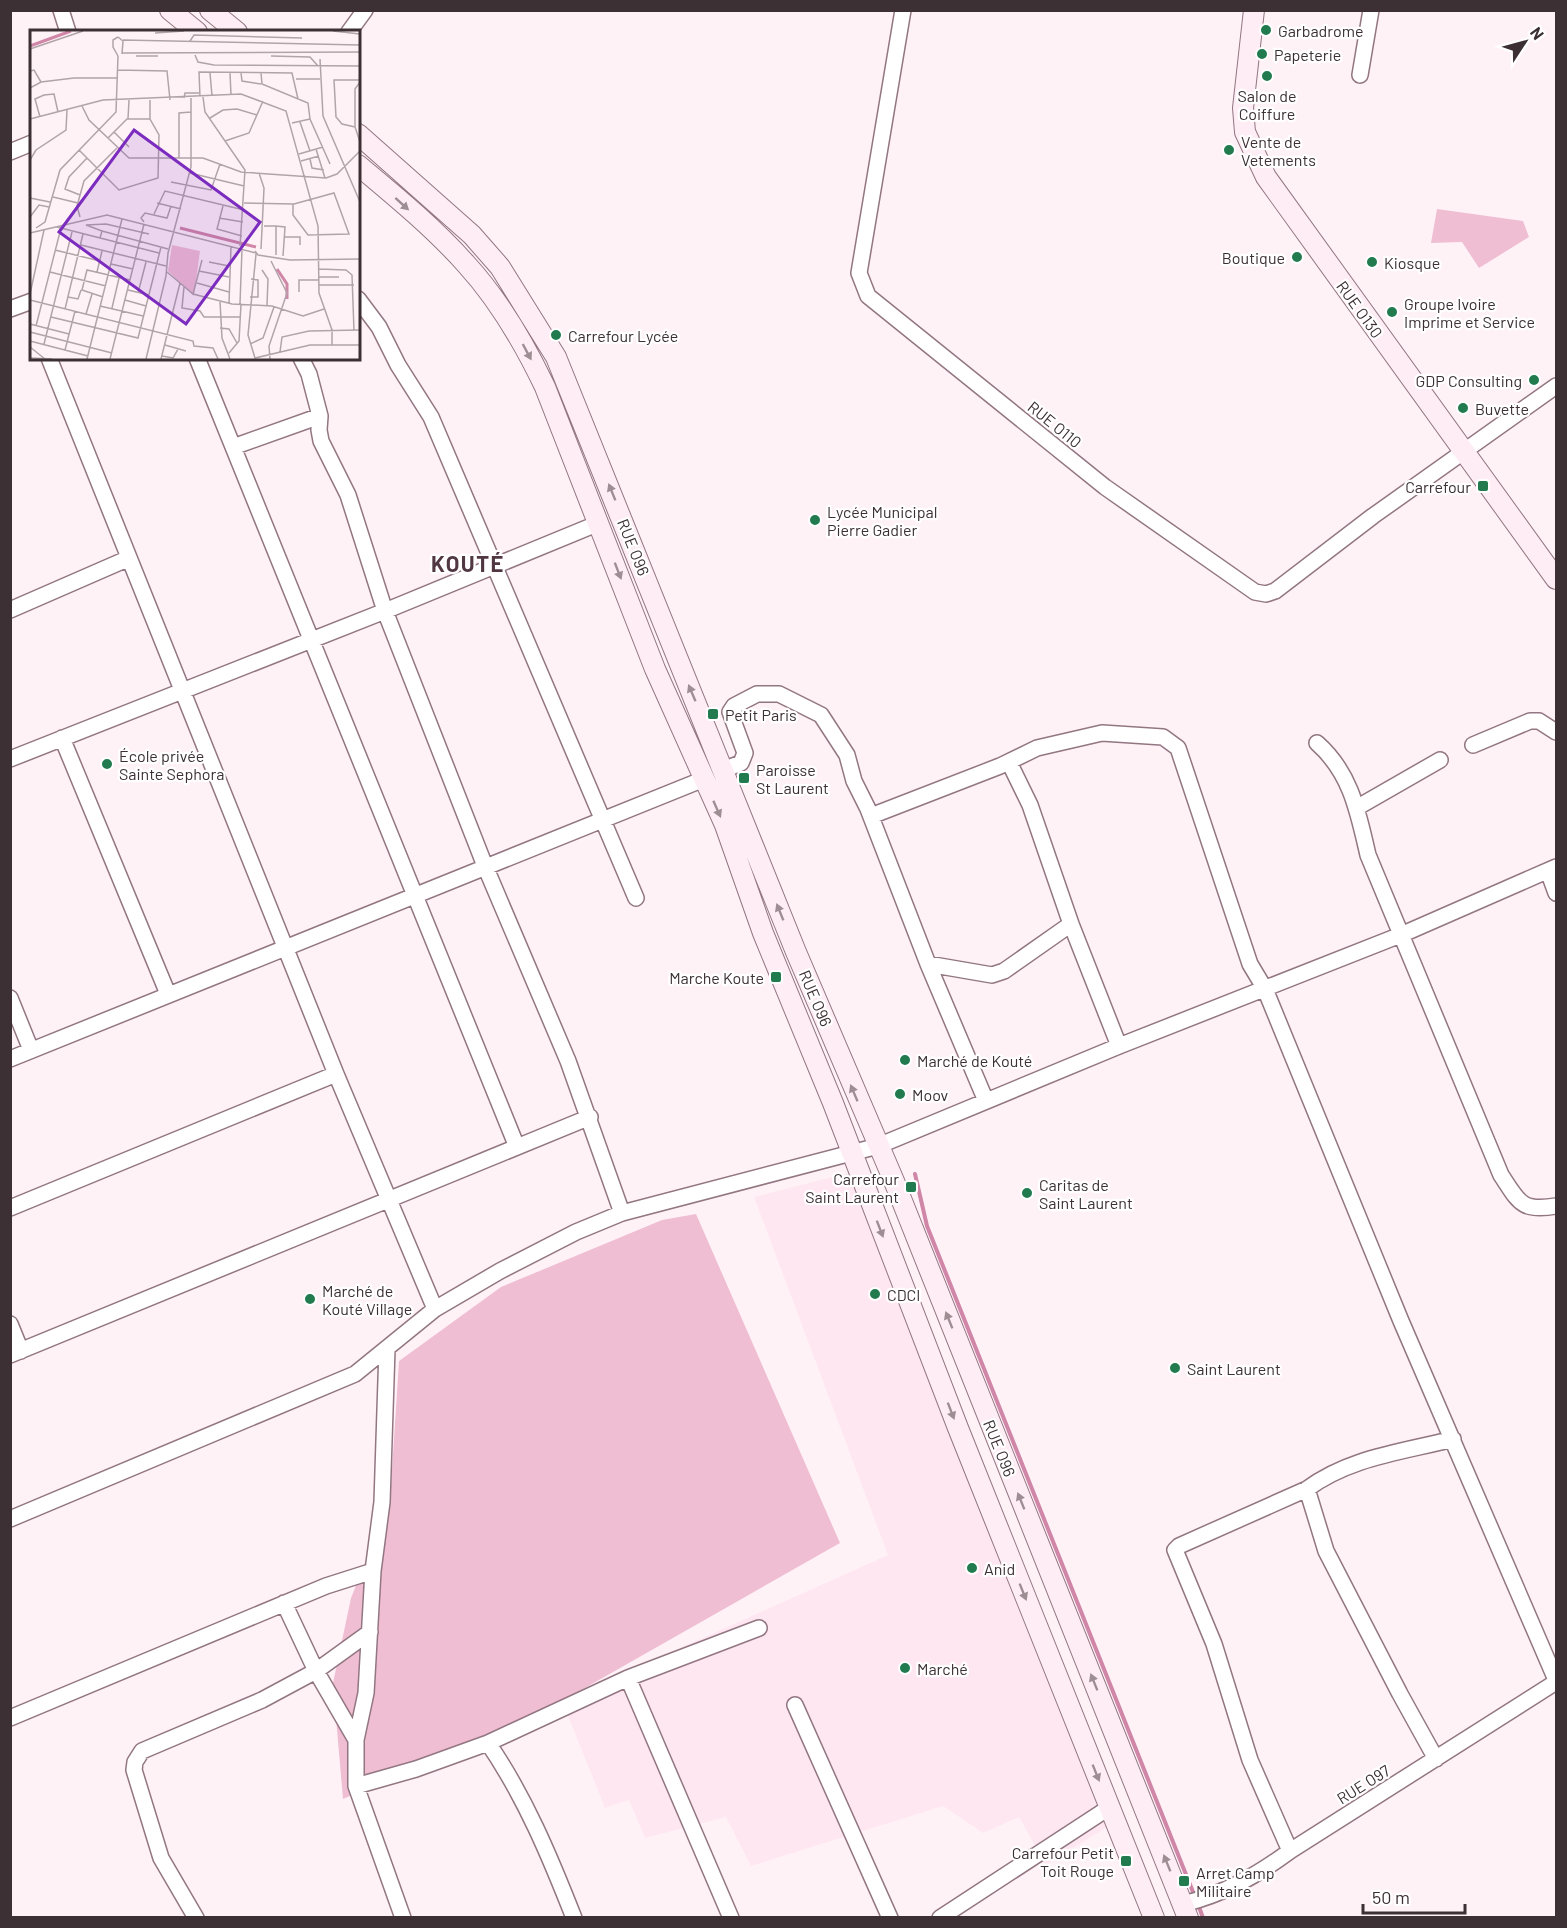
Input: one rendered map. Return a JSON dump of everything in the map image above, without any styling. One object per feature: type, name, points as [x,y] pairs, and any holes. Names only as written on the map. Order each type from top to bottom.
[{"type":"main road","points":[[171,10],[195,30]]},
{"type":"main road","points":[[210,10],[235,30]]},
{"type":"main road","name":"RUE O130","points":[[1254,10],[1243,108],[1245,132],[1253,153],[1277,194],[1557,579]]},
{"type":"main road","name":"RUE O96","points":[[360,136],[472,235],[500,267],[556,357],[878,1146],[1186,1911]]},
{"type":"main road","name":"RUE O96","points":[[360,167],[467,265],[506,315],[527,349],[545,387],[655,669],[724,825],[763,933],[1154,1917]]},
{"type":"street","points":[[61,10],[67,30]]},
{"type":"street","points":[[350,30],[365,10]]},
{"type":"street","name":"RUE O110","points":[[903,10],[859,273],[862,287],[868,296],[1105,487],[1255,592],[1266,594],[1275,591],[1373,516],[1464,452]]},
{"type":"street","points":[[1360,75],[1371,10]]},
{"type":"street","points":[[10,152],[30,144]]},
{"type":"street","points":[[360,302],[379,327],[398,365],[431,417],[636,898]]},
{"type":"street","points":[[10,309],[30,305]]},
{"type":"street","points":[[50,360],[336,1074],[435,1309]]},
{"type":"street","points":[[198,360],[517,1148]]},
{"type":"street","points":[[302,360],[309,374],[320,416],[321,441],[348,495],[385,611],[485,866],[590,1117],[622,1213]]},
{"type":"street","points":[[1464,452],[1557,386]]},
{"type":"street","points":[[233,447],[320,416]]},
{"type":"street","points":[[10,759],[495,567],[599,523]]},
{"type":"street","points":[[10,610],[128,559]]},
{"type":"street","points":[[723,770],[741,763],[746,753],[730,712],[734,706],[758,694],[779,694],[821,716],[839,740],[847,756],[854,781],[871,816],[928,964],[986,1101]]},
{"type":"street","points":[[1473,745],[1530,722],[1539,721],[1557,732]]},
{"type":"street","points":[[871,816],[1009,762],[1037,748],[1107,732],[1164,737],[1178,748],[1250,964],[1265,989],[1452,1439],[1557,1681]]},
{"type":"street","points":[[62,738],[168,994]]},
{"type":"street","points":[[1317,743],[1342,770],[1358,807],[1368,855],[1501,1175],[1519,1203],[1525,1206],[1557,1206]]},
{"type":"street","points":[[1358,807],[1440,760]]},
{"type":"street","points":[[1009,762],[1030,805],[1071,924],[1119,1046]]},
{"type":"street","points":[[10,1059],[704,779]]},
{"type":"street","points":[[10,1519],[355,1374],[435,1309],[536,1251],[622,1213],[853,1155],[878,1146],[1119,1046],[1402,933],[1552,869],[1557,893]]},
{"type":"street","points":[[928,964],[992,975],[1004,971],[1071,924]]},
{"type":"street","points":[[10,998],[31,1050]]},
{"type":"street","points":[[10,1208],[336,1074]]},
{"type":"street","points":[[10,1324],[16,1353],[590,1117]]},
{"type":"street","points":[[387,1349],[382,1502],[373,1571],[366,1693],[356,1740],[356,1786],[402,1917]]},
{"type":"street","points":[[1290,1851],[1250,1760],[1214,1644],[1175,1550],[1179,1546],[1307,1489],[1323,1479],[1383,1454],[1452,1439]]},
{"type":"street","points":[[1307,1489],[1326,1551],[1436,1759]]},
{"type":"street","points":[[10,1718],[284,1603],[373,1571]]},
{"type":"street","points":[[284,1603],[316,1671],[356,1740]]},
{"type":"street","points":[[356,1786],[416,1769],[488,1743],[628,1678],[759,1628]]},
{"type":"street","points":[[196,1917],[161,1858],[134,1770],[135,1762],[142,1751],[262,1700],[316,1671],[370,1632]]},
{"type":"street","points":[[628,1678],[730,1917]]},
{"type":"street","name":"RUE O97","points":[[1186,1911],[1237,1886],[1557,1681]]},
{"type":"street","points":[[795,1705],[890,1917]]},
{"type":"street","points":[[488,1743],[507,1771],[549,1854],[574,1917]]},
{"type":"street","points":[[940,1917],[1110,1806]]},
{"type":"shaded area","points":[[1437,209],[1523,221],[1529,237],[1479,268],[1462,242],[1431,243]]},
{"type":"shaded area","points":[[848,1173],[986,1511],[1107,1827],[1046,1865],[1019,1817],[983,1833],[943,1806],[751,1866],[726,1817],[645,1838],[629,1800],[605,1808],[562,1701],[888,1555],[754,1197]]},
{"type":"shaded area","points":[[696,1214],[840,1543],[562,1701],[343,1799],[333,1683],[351,1598],[390,1501],[399,1361],[501,1287],[662,1220]]},
{"type":"waterway","points":[[915,1174],[927,1226],[1195,1897]]},
{"type":"waterway","points":[[1198,1904],[1203,1918]]},
{"type":"place","name":"Garbadrome","points":[[1266,30]]},
{"type":"place","name":"Papeterie","points":[[1262,54]]},
{"type":"place","name":"Salon de Coiffure","points":[[1267,76]]},
{"type":"place","name":"Vente de Vetements","points":[[1229,150]]},
{"type":"place","name":"Boutique","points":[[1297,257]]},
{"type":"place","name":"Kiosque","points":[[1372,262]]},
{"type":"place","name":"Groupe Ivoire Imprime et Service","points":[[1392,312]]},
{"type":"place","name":"Carrefour Lycée","points":[[556,335]]},
{"type":"place","name":"GDP Consulting","points":[[1534,380]]},
{"type":"place","name":"Buvette","points":[[1463,408]]},
{"type":"place","name":"Carrefour","points":[[1483,486]]},
{"type":"place","name":"Lycée Municipal Pierre Gadier","points":[[815,520]]},
{"type":"place","name":"Petit Paris","points":[[713,714]]},
{"type":"place","name":"École privée Sainte Sephora","points":[[107,764]]},
{"type":"place","name":"Paroisse St Laurent","points":[[744,778]]},
{"type":"place","name":"Marche Koute","points":[[776,977]]},
{"type":"place","name":"Marché de Kouté","points":[[905,1060]]},
{"type":"place","name":"Moov","points":[[900,1094]]},
{"type":"place","name":"Carrefour Saint Laurent","points":[[911,1187]]},
{"type":"place","name":"Caritas de Saint Laurent","points":[[1027,1193]]},
{"type":"place","name":"CDCI","points":[[875,1294]]},
{"type":"place","name":"Marché de Kouté Village","points":[[310,1299]]},
{"type":"place","name":"Saint Laurent","points":[[1175,1368]]},
{"type":"place","name":"Anid","points":[[972,1568]]},
{"type":"place","name":"Marché","points":[[905,1668]]},
{"type":"place","name":"Carrefour Petit Toit Rouge","points":[[1126,1861]]},
{"type":"place","name":"Arret Camp Militaire","points":[[1184,1881]]},
{"type":"district","name":"KOUTÉ","points":[[468,563]]}]
